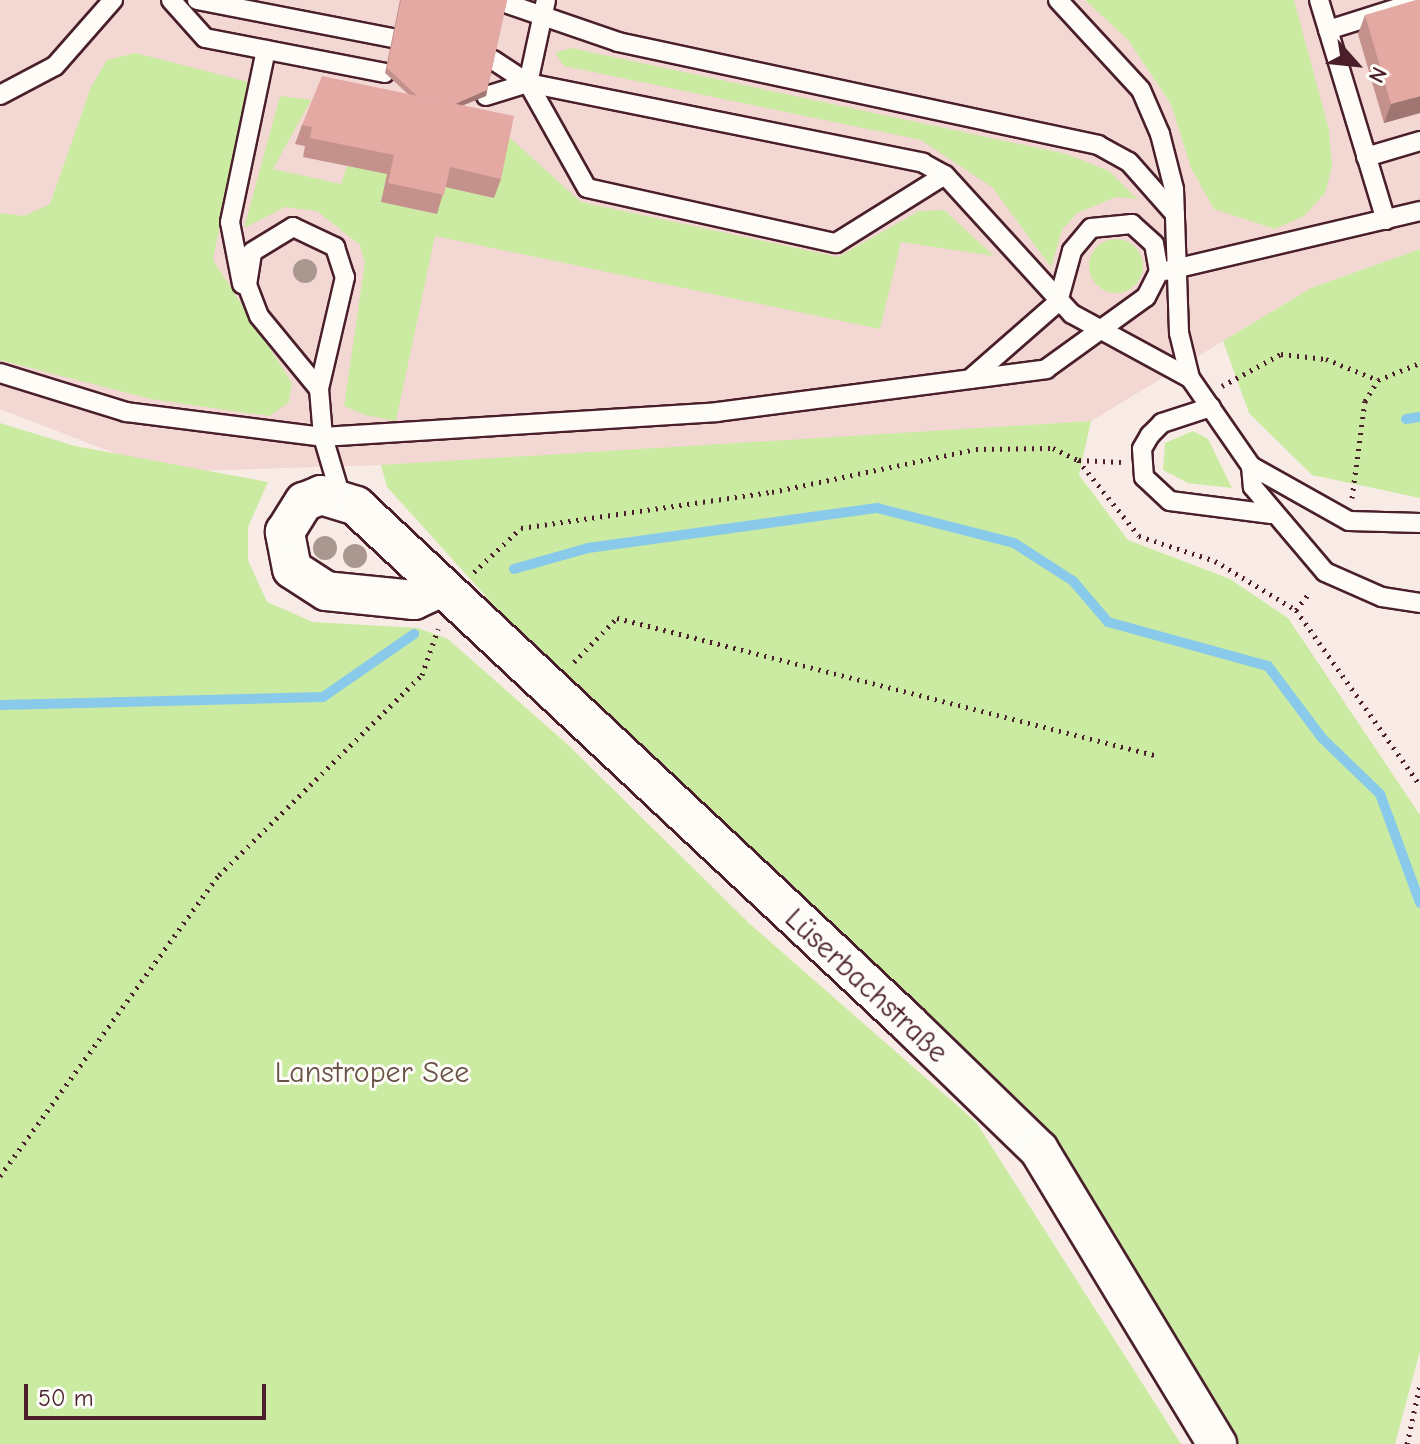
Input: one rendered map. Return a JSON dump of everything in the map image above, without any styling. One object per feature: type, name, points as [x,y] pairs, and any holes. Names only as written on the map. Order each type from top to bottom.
[{"type":"street","points":[[341,497],[321,495],[292,516],[284,547],[303,581],[364,598],[414,600],[446,591]]},
{"type":"street","name":"Lüserbachstraße","points":[[341,497],[550,686],[1039,1150],[1217,1444]]},
{"type":"lane","points":[[0,95],[55,66],[113,0]]},
{"type":"lane","points":[[171,0],[205,38],[385,73]]},
{"type":"lane","points":[[197,0],[392,38]]},
{"type":"lane","points":[[1058,0],[1141,90],[1160,134],[1175,214],[1179,333],[1190,378]]},
{"type":"lane","points":[[1319,0],[1386,220]]},
{"type":"lane","points":[[1328,30],[1420,1]]},
{"type":"lane","points":[[505,3],[545,5],[618,42],[1098,145],[1129,162],[1175,214]]},
{"type":"lane","points":[[545,5],[528,83],[587,188],[836,243],[945,175]]},
{"type":"lane","points":[[247,285],[236,278],[230,222],[266,50]]},
{"type":"lane","points":[[493,60],[528,83],[923,163],[945,175],[1058,302],[1190,378],[1251,466],[1349,521],[1420,523]]},
{"type":"lane","points":[[486,96],[528,83]]},
{"type":"lane","points":[[1366,157],[1420,141]]},
{"type":"lane","points":[[1159,272],[1179,271],[1420,211]]},
{"type":"lane","points":[[0,373],[126,412],[323,437],[717,412],[970,379],[1046,369],[1106,329],[1146,297],[1159,272],[1145,232],[1104,222],[1079,238],[1058,302],[970,379]]},
{"type":"lane","points":[[319,389],[259,316],[247,285],[252,252],[277,231],[309,229],[335,247],[345,277],[319,389],[323,437],[341,497]]},
{"type":"lane","points":[[1208,402],[1162,423],[1141,462],[1144,477],[1170,501],[1271,514]]},
{"type":"lane","points":[[1251,466],[1253,487],[1271,514],[1325,572],[1382,597],[1420,603]]},
{"type":"path","points":[[1208,402],[1281,354],[1326,359],[1378,380]]},
{"type":"path","points":[[1349,521],[1360,417],[1378,380],[1420,363]]},
{"type":"path","points":[[0,1176],[219,875],[422,675],[446,591],[521,528],[772,492],[976,449],[1053,448],[1078,460],[1141,462]]},
{"type":"path","points":[[1078,460],[1139,536],[1229,567],[1296,610],[1420,785]]},
{"type":"path","points":[[1296,610],[1325,572]]},
{"type":"path","points":[[550,686],[617,618],[1158,756]]},
{"type":"path","points":[[1407,1444],[1420,1385]]},
{"type":"shaded area","points":[[0,0],[1420,0],[1420,249],[1311,288],[1091,421],[446,463],[163,472],[0,409]]},
{"type":"green space","points":[[1085,0],[1294,0],[1329,130],[1332,167],[1325,193],[1304,216],[1275,229],[1214,209],[1191,168],[1171,104],[1128,40]]},
{"type":"green space","points":[[571,48],[1066,154],[1109,171],[1137,199],[1116,197],[1077,213],[1062,230],[1051,267],[992,187],[921,140],[564,66],[555,53]]},
{"type":"green space","points":[[136,53],[248,82],[213,260],[292,383],[289,402],[269,416],[151,399],[0,360],[0,213],[24,216],[50,204],[91,87],[107,60]]},
{"type":"green space","points":[[280,96],[311,100],[273,169],[341,184],[347,166],[387,174],[382,202],[436,214],[443,186],[493,198],[507,135],[581,202],[838,257],[919,211],[944,210],[994,256],[901,242],[880,329],[435,236],[396,421],[365,415],[344,406],[365,263],[360,245],[317,211],[285,207],[244,228]]},
{"type":"green space","points":[[1116,239],[1135,247],[1143,266],[1135,285],[1116,293],[1097,285],[1089,266],[1097,247]]},
{"type":"green space","points":[[1420,249],[1420,498],[1312,475],[1249,413],[1223,341],[1311,288]]},
{"type":"green space","points":[[1091,421],[1079,475],[1128,540],[1230,579],[1288,618],[1420,815],[1420,1351],[1395,1444],[1237,1444],[1046,1134],[965,1049],[802,909],[511,624],[387,487],[381,465]]},
{"type":"green space","name":"Lanstroper See","points":[[0,423],[75,446],[268,482],[248,527],[248,560],[267,602],[313,622],[418,628],[448,639],[566,743],[750,924],[976,1122],[1181,1444],[0,1444]]},
{"type":"green space","points":[[1193,431],[1208,439],[1232,488],[1188,483],[1163,470],[1165,443]]},
{"type":"building","points":[[401,0],[507,0],[487,90],[455,104],[417,96],[387,68]]},
{"type":"building","points":[[1420,0],[1420,96],[1391,104],[1365,15]]},
{"type":"building","points":[[322,76],[514,116],[501,179],[450,167],[444,195],[388,183],[394,155],[310,138],[312,127],[302,125]]},
{"type":"waterway","points":[[1406,419],[1420,417]]},
{"type":"waterway","points":[[514,569],[588,548],[877,508],[1014,543],[1073,581],[1108,622],[1268,666],[1322,738],[1380,794],[1420,903]]},
{"type":"waterway","points":[[0,705],[323,697],[414,634]]}]
